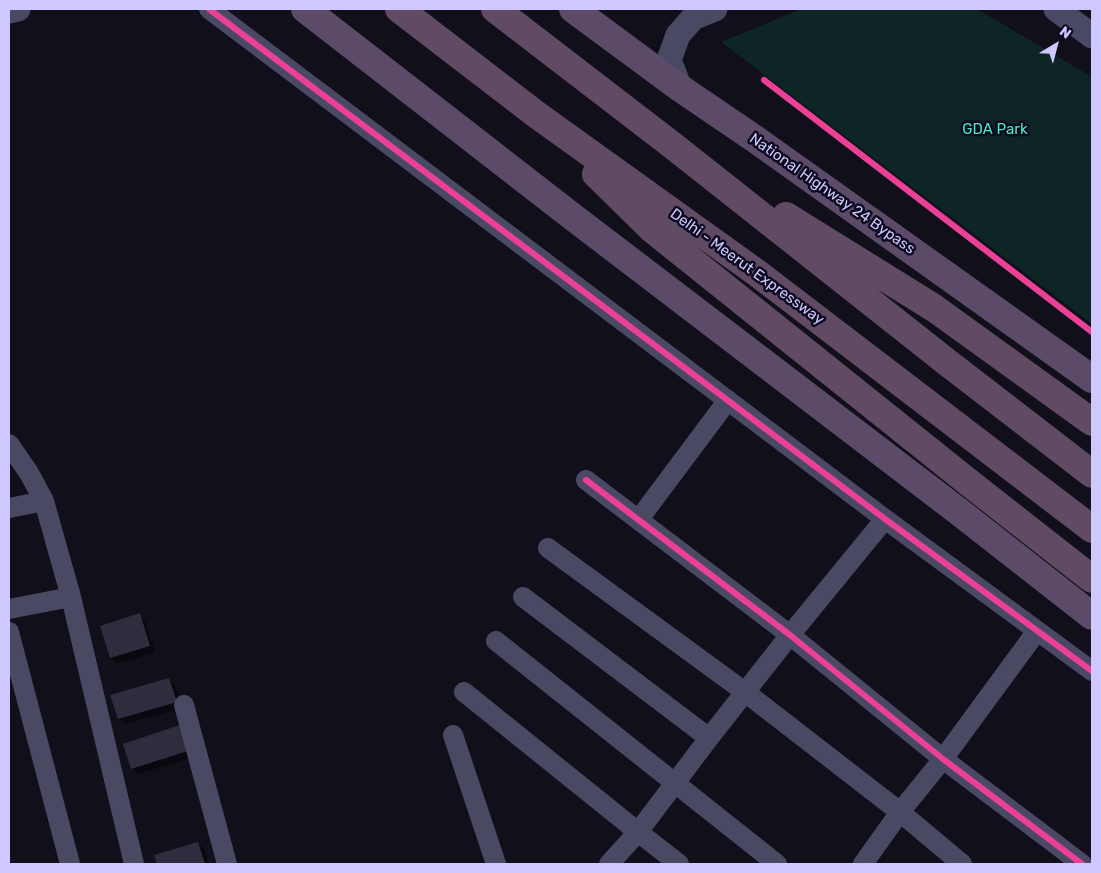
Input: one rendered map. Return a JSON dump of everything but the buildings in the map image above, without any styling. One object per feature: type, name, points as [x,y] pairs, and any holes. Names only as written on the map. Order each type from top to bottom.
[{"type":"highway","name":"Delhi - Meerut Expressway","points":[[399,9],[537,115],[757,273],[1092,529]]},
{"type":"highway","points":[[496,9],[1092,474]]},
{"type":"highway","name":"National Highway 24 Bypass","points":[[573,9],[680,88],[1092,380]]},
{"type":"highway","points":[[310,13],[1092,616]]},
{"type":"highway","points":[[537,115],[652,229],[1092,579]]},
{"type":"highway","points":[[672,145],[934,308],[1092,422]]},
{"type":"street","points":[[9,11],[18,9]]},
{"type":"street","points":[[209,9],[885,519],[1092,671]]},
{"type":"street","points":[[680,88],[669,60],[678,35],[693,18],[715,9]]},
{"type":"street","points":[[1056,9],[1092,36]]},
{"type":"street","points":[[639,519],[728,400]]},
{"type":"street","points":[[9,444],[29,473],[44,501],[71,597],[134,864]]},
{"type":"street","points":[[586,480],[790,635],[943,759],[1082,864]]},
{"type":"street","points":[[9,508],[44,501]]},
{"type":"street","points":[[609,864],[638,832],[790,635],[885,519]]},
{"type":"street","points":[[548,548],[746,692],[900,812],[962,864]]},
{"type":"street","points":[[9,609],[71,597]]},
{"type":"street","points":[[523,597],[709,738]]},
{"type":"street","points":[[863,864],[1037,631]]},
{"type":"street","points":[[9,632],[70,864]]},
{"type":"street","points":[[496,641],[777,864]]},
{"type":"street","points":[[464,692],[679,864]]},
{"type":"street","points":[[184,705],[226,864]]},
{"type":"street","points":[[453,735],[491,863]]},
{"type":"green space","name":"GDA Park","points":[[801,9],[977,9],[1092,77],[1092,324],[721,42]]},
{"type":"cycle path","points":[[209,9],[885,519],[1092,671]]},
{"type":"cycle path","points":[[764,80],[1092,332]]},
{"type":"cycle path","points":[[586,480],[790,635],[943,759],[1082,864]]}]
